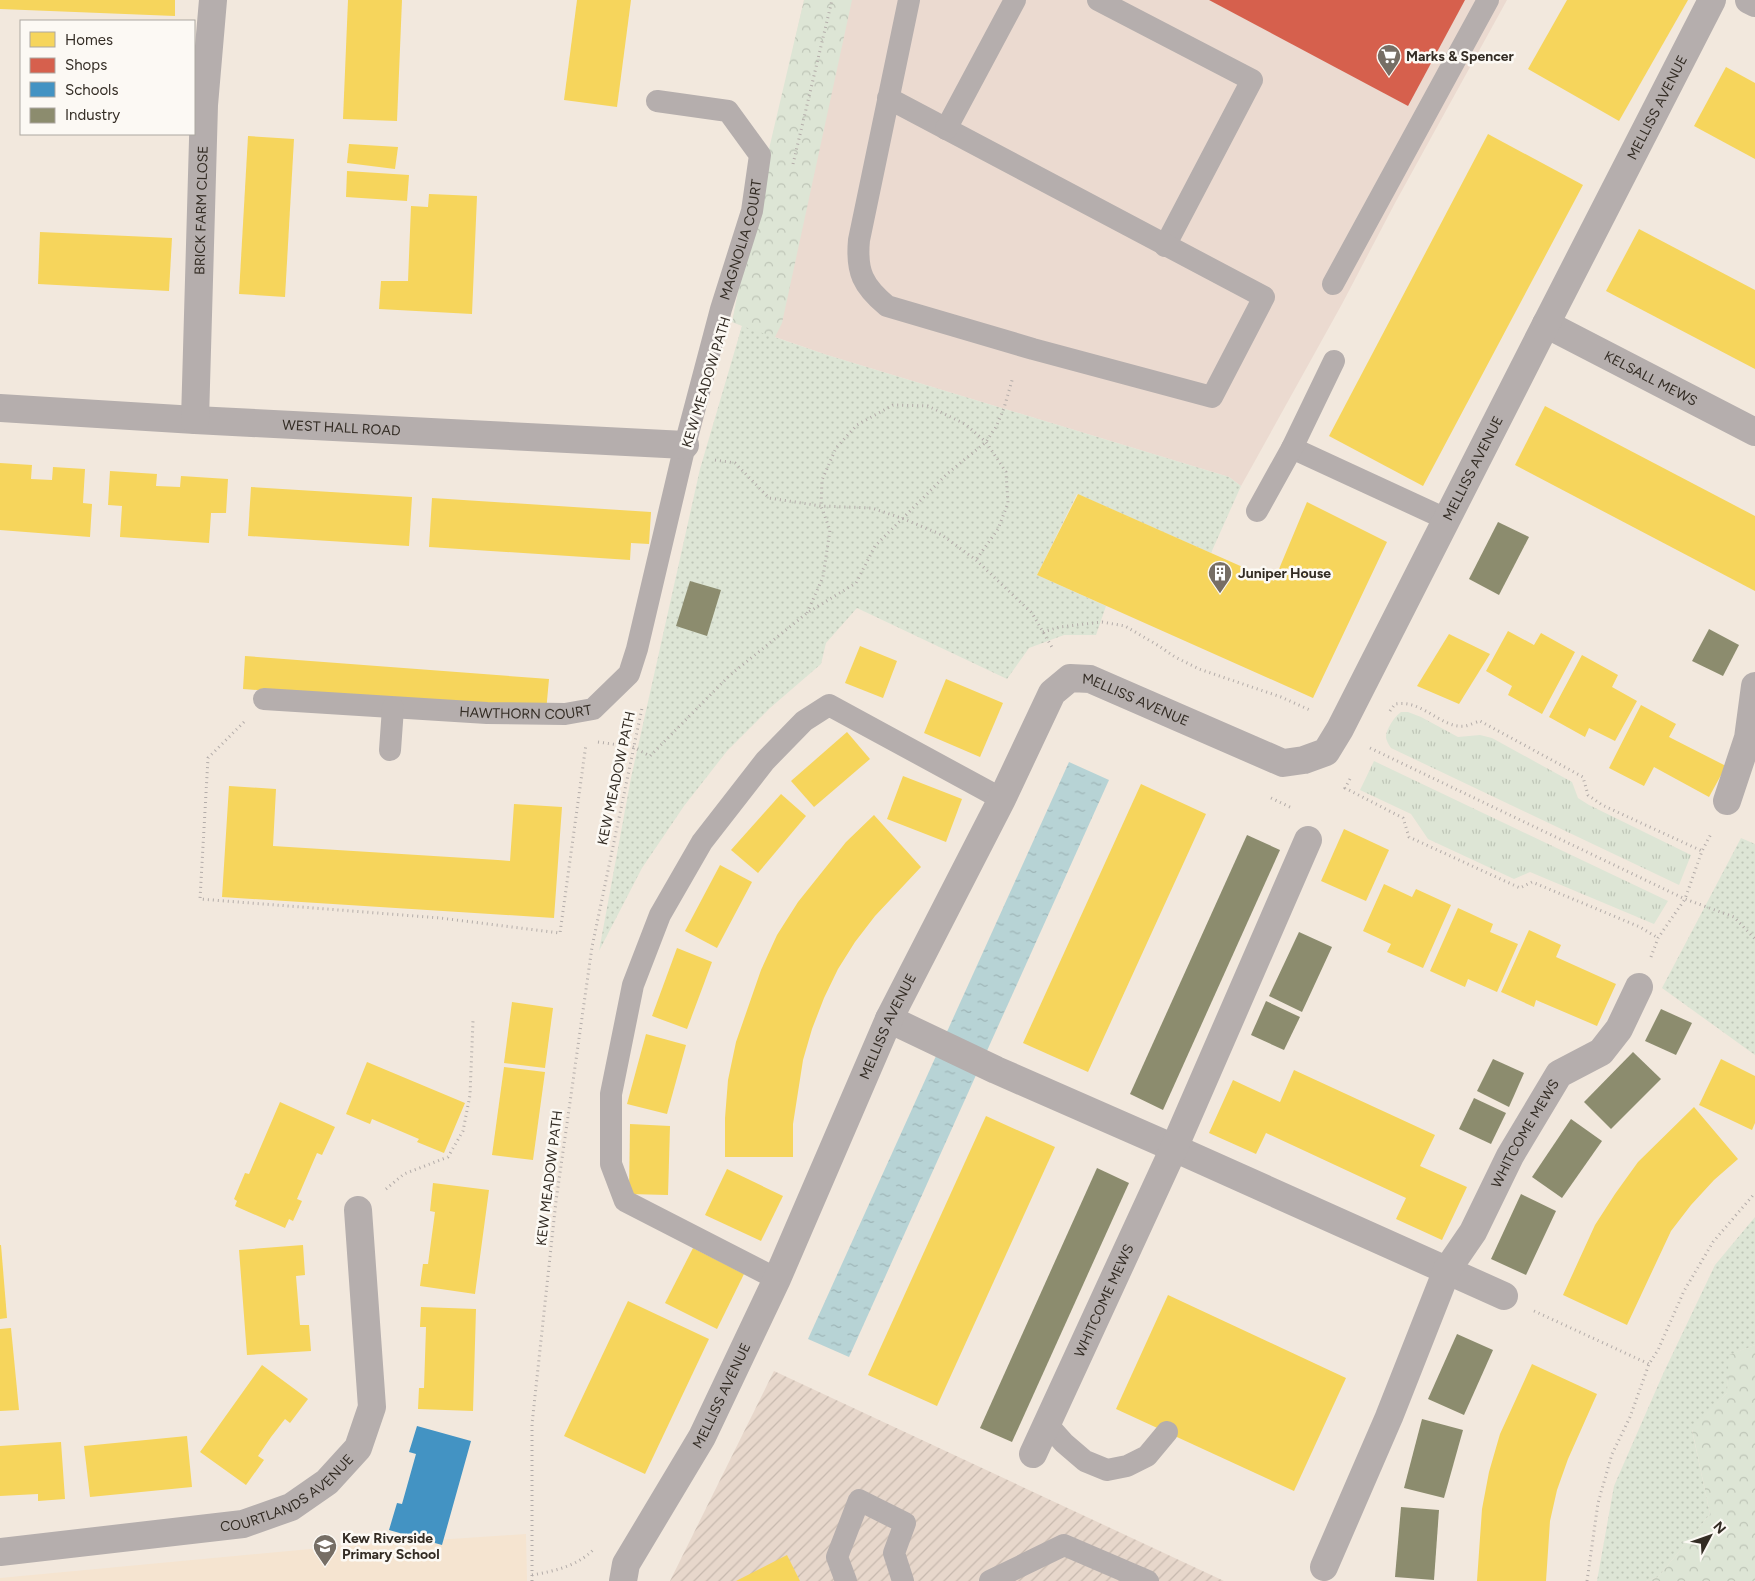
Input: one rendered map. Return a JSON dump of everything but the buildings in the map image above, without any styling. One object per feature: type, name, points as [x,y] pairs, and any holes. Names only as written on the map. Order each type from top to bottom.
[{"type":"street","name":"BRICK FARM CLOSE","points":[[195,420],[204,105],[213,0]]},
{"type":"street","name":"MELLISS AVENUE","points":[[623,1581],[626,1564],[702,1437],[776,1278],[889,1019],[1002,799],[1052,692],[1070,678],[1090,679],[1283,762],[1304,760],[1326,752],[1340,729],[1448,520],[1712,0]]},
{"type":"street","points":[[1749,0],[1755,3]]},
{"type":"street","name":"KELSALL MEWS","points":[[1546,324],[1755,432]]},
{"type":"street","name":"WEST HALL ROAD","points":[[0,408],[684,450]]},
{"type":"street","points":[[1727,801],[1748,738],[1755,686]]},
{"type":"street","name":"WHITCOME MEWS","points":[[1033,1454],[1174,1148],[1308,840]]},
{"type":"street","name":"WHITCOME MEWS","points":[[1324,1567],[1389,1417],[1447,1270],[1472,1232],[1510,1156],[1559,1074],[1601,1052],[1619,1029],[1639,987]]},
{"type":"street","points":[[889,1019],[996,1070],[1504,1296]]},
{"type":"street","name":"COURTLANDS AVENUE","points":[[0,1552],[243,1524],[291,1507],[327,1482],[358,1448],[372,1407],[358,1210]]},
{"type":"lane","points":[[888,98],[1264,297],[1212,398],[887,306],[871,293],[860,273],[857,257],[859,240],[888,98],[909,0]]},
{"type":"lane","points":[[946,129],[1015,0]]},
{"type":"lane","points":[[1098,0],[1252,80],[1166,246]]},
{"type":"lane","points":[[1333,284],[1488,0]]},
{"type":"lane","name":"MAGNOLIA COURT","points":[[657,101],[728,111],[760,155],[752,211],[721,310],[684,450]]},
{"type":"lane","points":[[1258,511],[1292,448],[1334,361]]},
{"type":"lane","points":[[1292,448],[1448,520]]},
{"type":"lane","name":"HAWTHORN COURT","points":[[264,699],[487,713],[565,714],[593,709],[629,674],[637,649],[684,450]]},
{"type":"lane","points":[[776,1278],[625,1200],[611,1164],[611,1094],[634,984],[660,915],[702,842],[765,761],[804,721],[830,705],[1002,799]]},
{"type":"lane","points":[[390,750],[393,708]]},
{"type":"lane","points":[[1047,1424],[1064,1443],[1085,1460],[1108,1470],[1127,1466],[1147,1456],[1167,1432]]},
{"type":"lane","points":[[846,1581],[837,1557],[859,1500],[906,1523],[894,1553],[903,1581]]},
{"type":"lane","points":[[990,1581],[1064,1545],[1148,1581]]},
{"type":"path","points":[[792,166],[796,157],[832,0]]},
{"type":"path","points":[[586,740],[633,747],[650,756],[730,675],[807,613],[856,583],[875,546],[947,474],[986,442],[996,427],[1004,408],[1021,345]]},
{"type":"path","points":[[807,613],[823,577],[830,530],[821,506],[822,480],[836,448],[857,425],[893,405],[928,406],[965,424],[986,442],[1006,472],[1008,503],[998,529],[976,560]]},
{"type":"path","points":[[684,450],[734,463],[769,498],[821,506],[872,508],[942,535],[976,560],[1032,613],[1070,678]]},
{"type":"path","points":[[1043,632],[1060,627],[1102,622],[1125,626],[1175,658],[1198,669],[1281,697],[1310,710],[1366,746],[1685,899],[1734,917],[1755,938]]},
{"type":"path","points":[[264,699],[208,758],[200,899],[440,918],[560,933],[586,740],[584,711]]},
{"type":"path","name":"KEW MEADOW PATH","points":[[532,1581],[532,1424],[556,1201],[592,947],[643,702]]},
{"type":"path","points":[[1386,718],[1395,704],[1405,702],[1422,708],[1454,725],[1466,726],[1480,721],[1583,777],[1588,795],[1602,805],[1702,851]]},
{"type":"path","points":[[1354,771],[1345,788],[1403,818],[1409,837],[1520,888],[1532,882],[1640,927],[1658,938]]},
{"type":"path","points":[[1639,987],[1658,938],[1685,899],[1702,851],[1727,801]]},
{"type":"path","points":[[358,1210],[404,1174],[448,1157],[463,1131],[470,1095],[473,1021]]},
{"type":"path","points":[[1587,1581],[1600,1494],[1612,1454],[1630,1417],[1649,1364],[1658,1350],[1684,1290],[1713,1242],[1755,1193]]},
{"type":"path","points":[[1504,1296],[1649,1364]]},
{"type":"path","points":[[532,1575],[556,1571],[584,1558],[594,1549]]},
{"type":"shaded area","points":[[804,0],[1507,0],[1241,486],[1229,477],[827,355],[732,322]]},
{"type":"shaded area","points":[[774,1371],[1224,1581],[670,1581]]},
{"type":"shaded area","name":"Kew Riverside Primary School","points":[[526,1534],[527,1581],[0,1581],[0,1578],[332,1547]]},
{"type":"green space","points":[[804,0],[852,0],[782,323],[775,337],[760,346],[734,355],[742,326],[732,322],[753,217]]},
{"type":"green space","points":[[742,326],[827,355],[1229,477],[1241,486],[1211,553],[1077,494],[1037,575],[1106,606],[1096,635],[1064,635],[1029,648],[1007,679],[857,608],[826,643],[821,664],[770,708],[727,751],[684,806],[642,868],[599,951],[631,778],[700,469]]},
{"type":"green space","points":[[1401,712],[1408,712],[1421,717],[1458,737],[1480,735],[1492,738],[1572,782],[1578,798],[1589,805],[1691,855],[1679,885],[1391,748],[1386,740],[1386,734],[1391,723]]},
{"type":"green space","points":[[1374,761],[1668,901],[1654,924],[1530,872],[1514,879],[1428,839],[1411,814],[1360,790]]},
{"type":"green space","points":[[1741,838],[1755,844],[1755,1055],[1662,988]]},
{"type":"green space","points":[[1755,1217],[1755,1345],[1729,1355],[1727,1393],[1692,1430],[1710,1514],[1658,1577],[1646,1581],[1597,1581],[1614,1486],[1663,1374],[1715,1265]]},
{"type":"green space","points":[[1755,1345],[1755,1581],[1646,1581],[1658,1577],[1710,1514],[1692,1429],[1727,1393],[1728,1355]]},
{"type":"water","points":[[1069,762],[1109,780],[849,1357],[808,1339]]},
{"type":"place","name":"Marks & Spencer","points":[[1389,77]]},
{"type":"place","name":"Juniper House","points":[[1220,594]]},
{"type":"place","name":"Kew Riverside Primary School","points":[[325,1567]]}]
